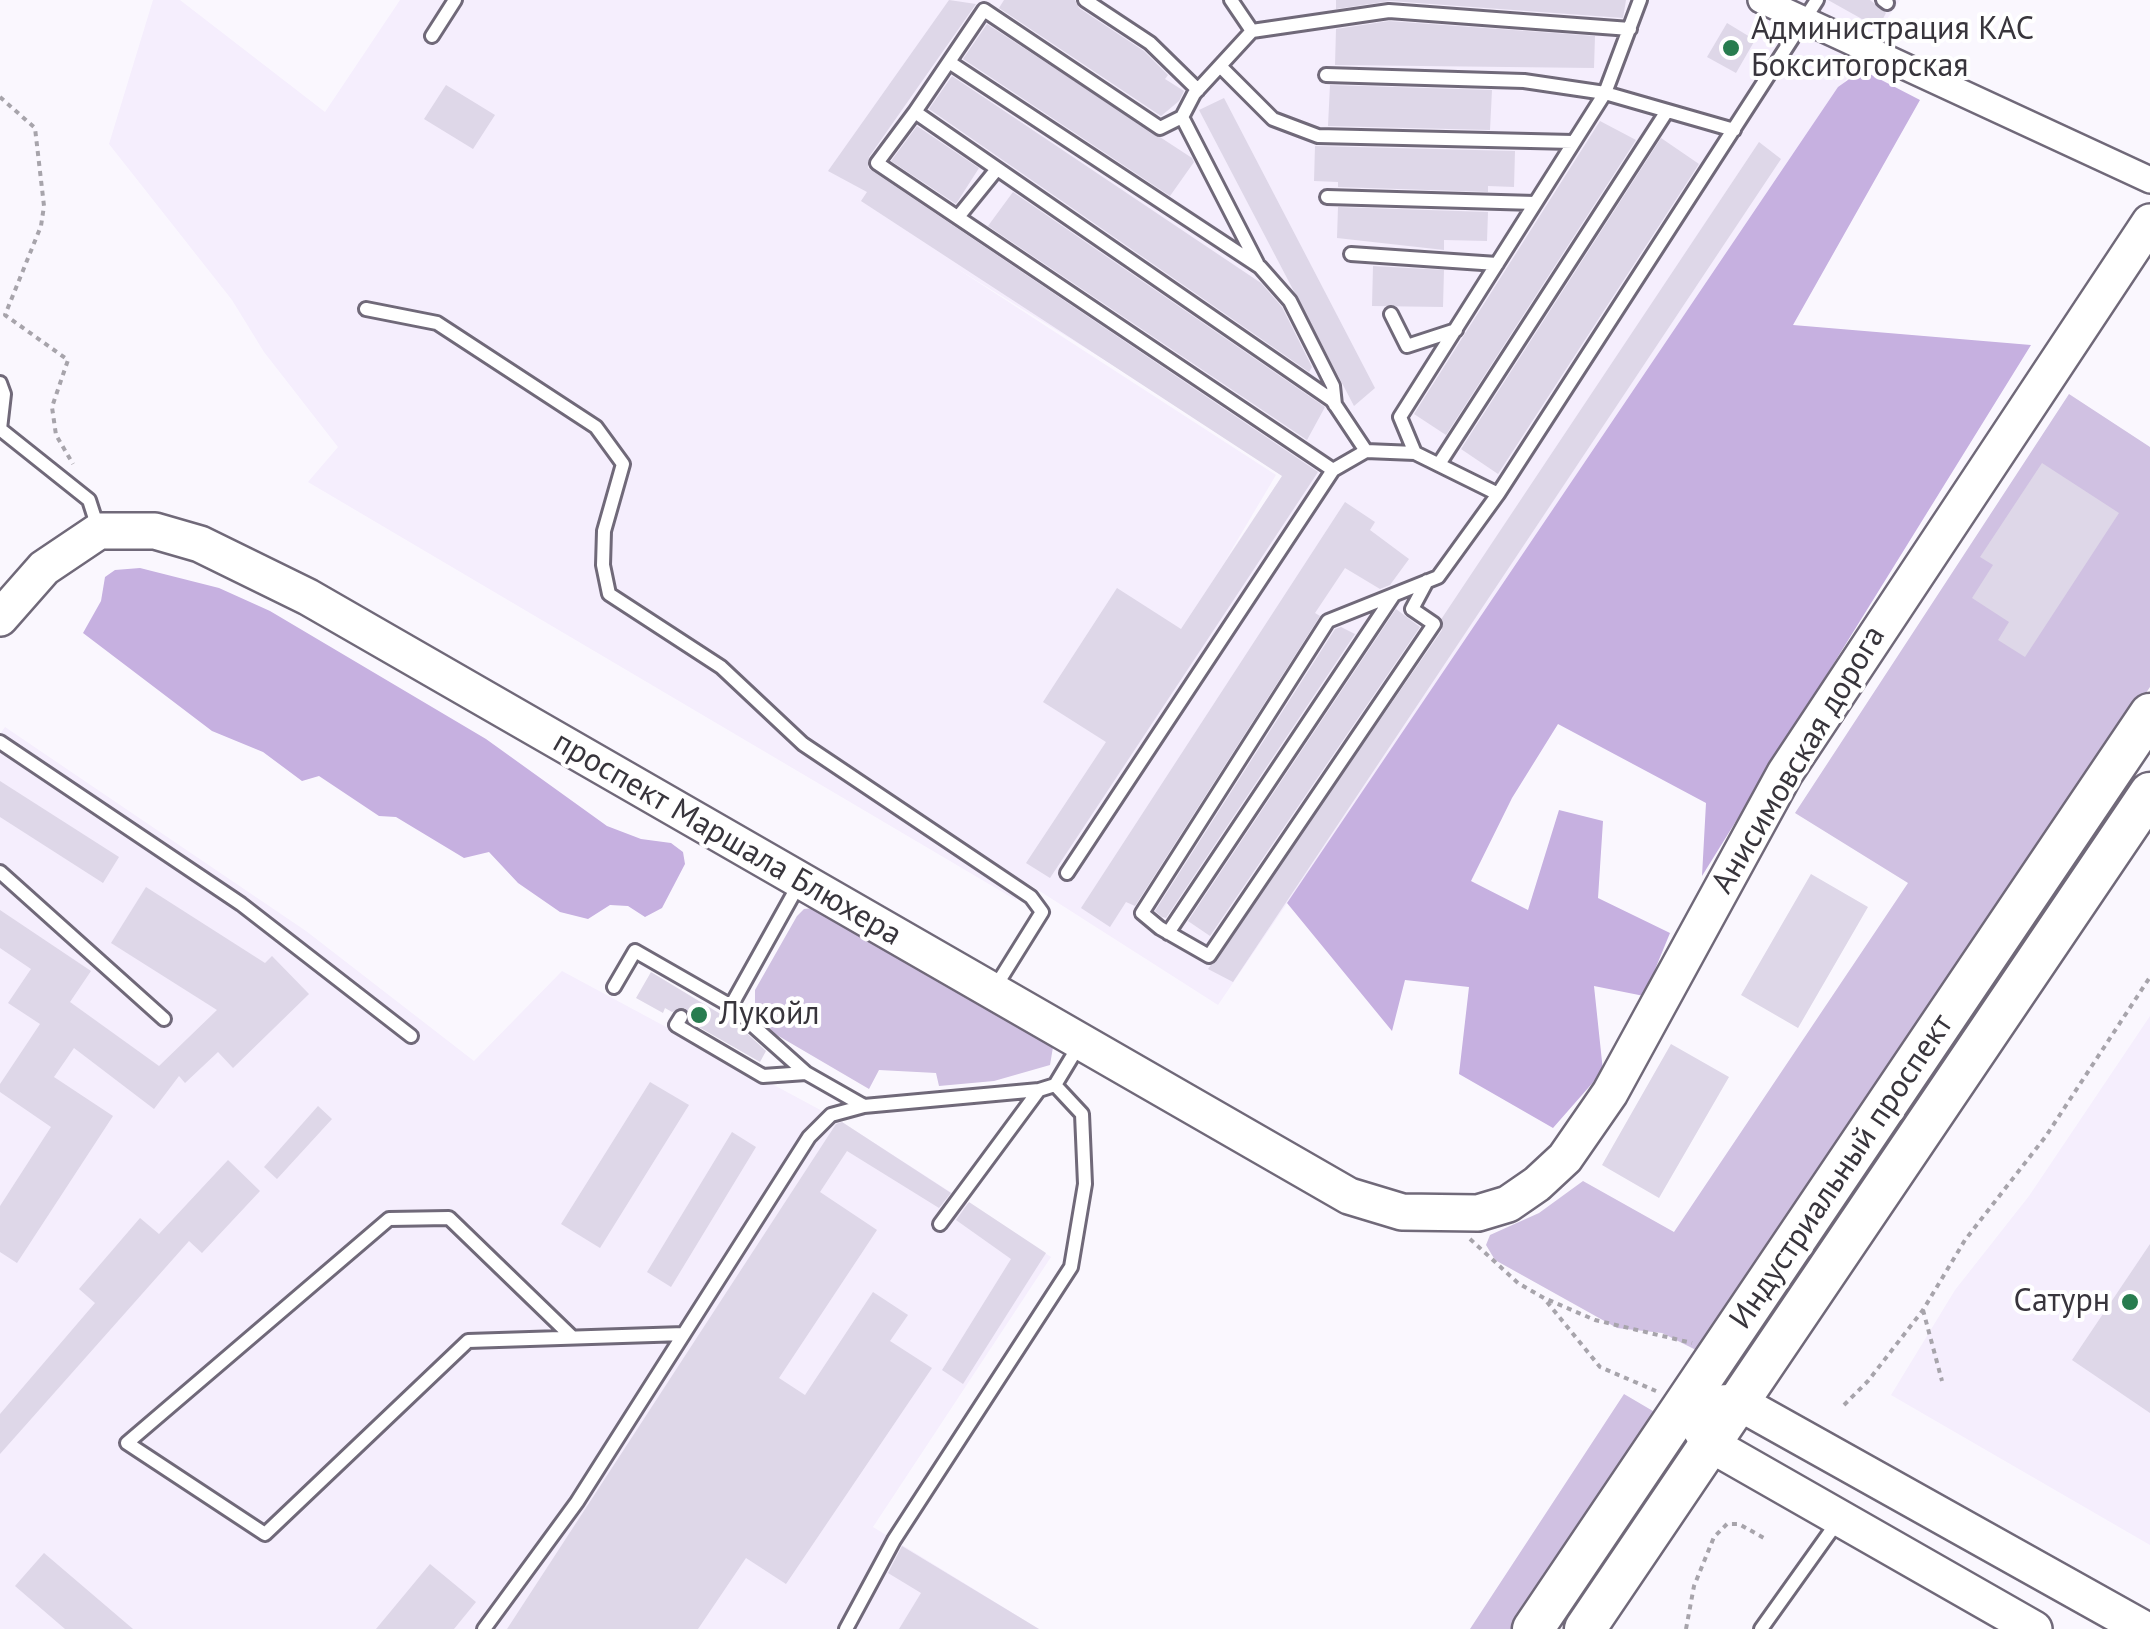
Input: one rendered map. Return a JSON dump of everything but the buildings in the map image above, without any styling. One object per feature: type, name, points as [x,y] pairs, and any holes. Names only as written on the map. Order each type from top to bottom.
[{"type":"main road","name":"Индустриальный проспект","points":[[1533,1629],[2150,714]]},
{"type":"main road","name":"Индустриальный проспект","points":[[1585,1629],[2150,793]]},
{"type":"street","points":[[1762,0],[1811,10],[2150,180]]},
{"type":"street","name":"Анисимовская дорога","points":[[1402,1212],[1454,1214],[1508,1204],[1565,1158],[1610,1093],[1795,757],[2146,238]]},
{"type":"street","points":[[0,618],[94,516]]},
{"type":"street","name":"проспект Маршала Блюхера","points":[[94,516],[200,544],[275,579],[1349,1196],[1402,1212]]},
{"type":"street","points":[[1684,1405],[1738,1402],[2144,1629]]},
{"type":"street","points":[[1684,1405],[1710,1444],[2034,1629]]},
{"type":"lane","points":[[432,36],[455,0]]},
{"type":"lane","points":[[1086,0],[1150,43],[1198,90]]},
{"type":"lane","points":[[1231,0],[1252,31]]},
{"type":"lane","points":[[1415,452],[1400,417],[1605,93],[1640,0]]},
{"type":"lane","points":[[1334,470],[878,162],[986,5],[1160,128],[1182,117],[1198,90],[1252,31],[1388,11],[1630,29]]},
{"type":"lane","points":[[1427,582],[1412,609],[1434,624],[1209,956],[1142,912],[1328,621],[1438,577],[1498,494],[1811,10]]},
{"type":"lane","points":[[949,62],[1258,265]]},
{"type":"lane","points":[[1220,66],[1273,119],[1318,136],[1574,142]]},
{"type":"lane","points":[[1326,75],[1524,81],[1605,93],[1734,130]]},
{"type":"lane","points":[[1439,464],[1667,111]]},
{"type":"lane","points":[[915,112],[1336,405],[1366,450]]},
{"type":"lane","points":[[1182,117],[1258,265],[1290,301],[1333,386],[1336,405]]},
{"type":"lane","points":[[958,217],[997,168]]},
{"type":"lane","points":[[1327,197],[1535,204]]},
{"type":"lane","points":[[1351,254],[1497,264]]},
{"type":"lane","points":[[366,309],[437,322],[596,427],[623,464],[604,531],[603,564],[609,594],[721,667],[803,744],[1031,897],[1042,912],[993,991]]},
{"type":"lane","points":[[1391,314],[1407,346],[1456,330]]},
{"type":"lane","points":[[0,383],[4,394],[0,428],[94,516]]},
{"type":"lane","points":[[1067,873],[1334,470],[1366,450],[1415,452],[1498,494]]},
{"type":"lane","points":[[1168,932],[1395,594]]},
{"type":"lane","points":[[0,742],[241,904],[411,1036]]},
{"type":"lane","points":[[0,872],[164,1018]]},
{"type":"lane","points":[[731,1006],[800,882]]},
{"type":"lane","points":[[614,987],[636,951],[696,993],[731,1006],[806,1073],[864,1106]]},
{"type":"lane","points":[[681,1018],[676,1024],[763,1076],[806,1073]]},
{"type":"lane","points":[[484,1629],[577,1502],[809,1137],[830,1115],[864,1106],[1038,1090],[1056,1085],[1082,1042]]},
{"type":"lane","points":[[846,1629],[894,1540],[1071,1267],[1085,1184],[1082,1114],[1056,1085]]},
{"type":"lane","points":[[940,1224],[1038,1090]]},
{"type":"lane","points":[[570,1336],[449,1218],[389,1219],[126,1443],[266,1534],[468,1341],[684,1334]]},
{"type":"lane","points":[[1761,1629],[1839,1518]]},
{"type":"path","points":[[0,97],[35,128],[44,206],[42,226],[5,315],[68,360],[67,371],[55,392],[56,436],[94,516]]},
{"type":"path","points":[[1844,1405],[1868,1381],[1923,1310],[1965,1240],[2046,1136],[2150,978]]},
{"type":"path","points":[[1454,1214],[1484,1256],[1544,1298],[1595,1320],[1680,1338],[1718,1355]]},
{"type":"path","points":[[1544,1298],[1600,1367],[1684,1405]]},
{"type":"path","points":[[1923,1310],[1942,1382]]},
{"type":"path","points":[[1686,1629],[1689,1603],[1714,1537],[1727,1524],[1739,1524],[1764,1538]]},
{"type":"shaded area","points":[[153,0],[180,0],[325,112],[400,0],[1900,0],[1218,1005],[1027,883],[1016,900],[308,482],[338,447],[264,352],[232,300],[109,144]],"holes":[[[950,264],[1285,472],[1225,561],[1276,475]]]},
{"type":"shaded area","points":[[1862,70],[1920,100],[1793,325],[2031,345],[1702,876],[1706,803],[1558,724],[1512,798],[1471,881],[1528,910],[1559,810],[1603,821],[1598,898],[1670,933],[1644,996],[1594,986],[1603,1071],[1553,1128],[1459,1074],[1469,987],[1405,980],[1392,1031],[1287,903],[1838,87]]},
{"type":"shaded area","points":[[2069,394],[2150,447],[2150,687],[1700,1352],[1662,1333],[1617,1328],[1495,1260],[1486,1245],[1490,1235],[1539,1213],[1583,1181],[1674,1232],[1908,883],[1795,813]]},
{"type":"shaded area","points":[[140,568],[219,588],[270,611],[486,739],[607,826],[641,839],[671,843],[683,852],[685,864],[662,908],[645,917],[628,906],[610,905],[588,919],[560,912],[518,883],[489,852],[464,858],[396,817],[379,816],[319,776],[302,781],[263,752],[212,731],[83,633],[101,601],[105,577],[115,570]]},
{"type":"shaded area","points":[[5,727],[306,931],[474,1061],[562,971],[839,1120],[1051,1257],[873,1527],[1039,1629],[0,1629],[0,734]]},
{"type":"shaded area","points":[[813,908],[1053,1047],[1050,1065],[994,1081],[939,1086],[936,1073],[879,1070],[869,1089],[770,1031],[755,1011],[755,990],[797,916],[804,909]]},
{"type":"shaded area","points":[[2150,1016],[2150,1545],[1891,1395],[1955,1290],[2029,1196]]},
{"type":"shaded area","points":[[1624,1394],[1658,1414],[1512,1629],[1470,1629]]},
{"type":"place","name":"Администрация КАС Бокситогорская","points":[[1731,48]]},
{"type":"place","name":"Лукойл","points":[[699,1015]]},
{"type":"place","name":"Сатурн","points":[[2130,1302]]}]
